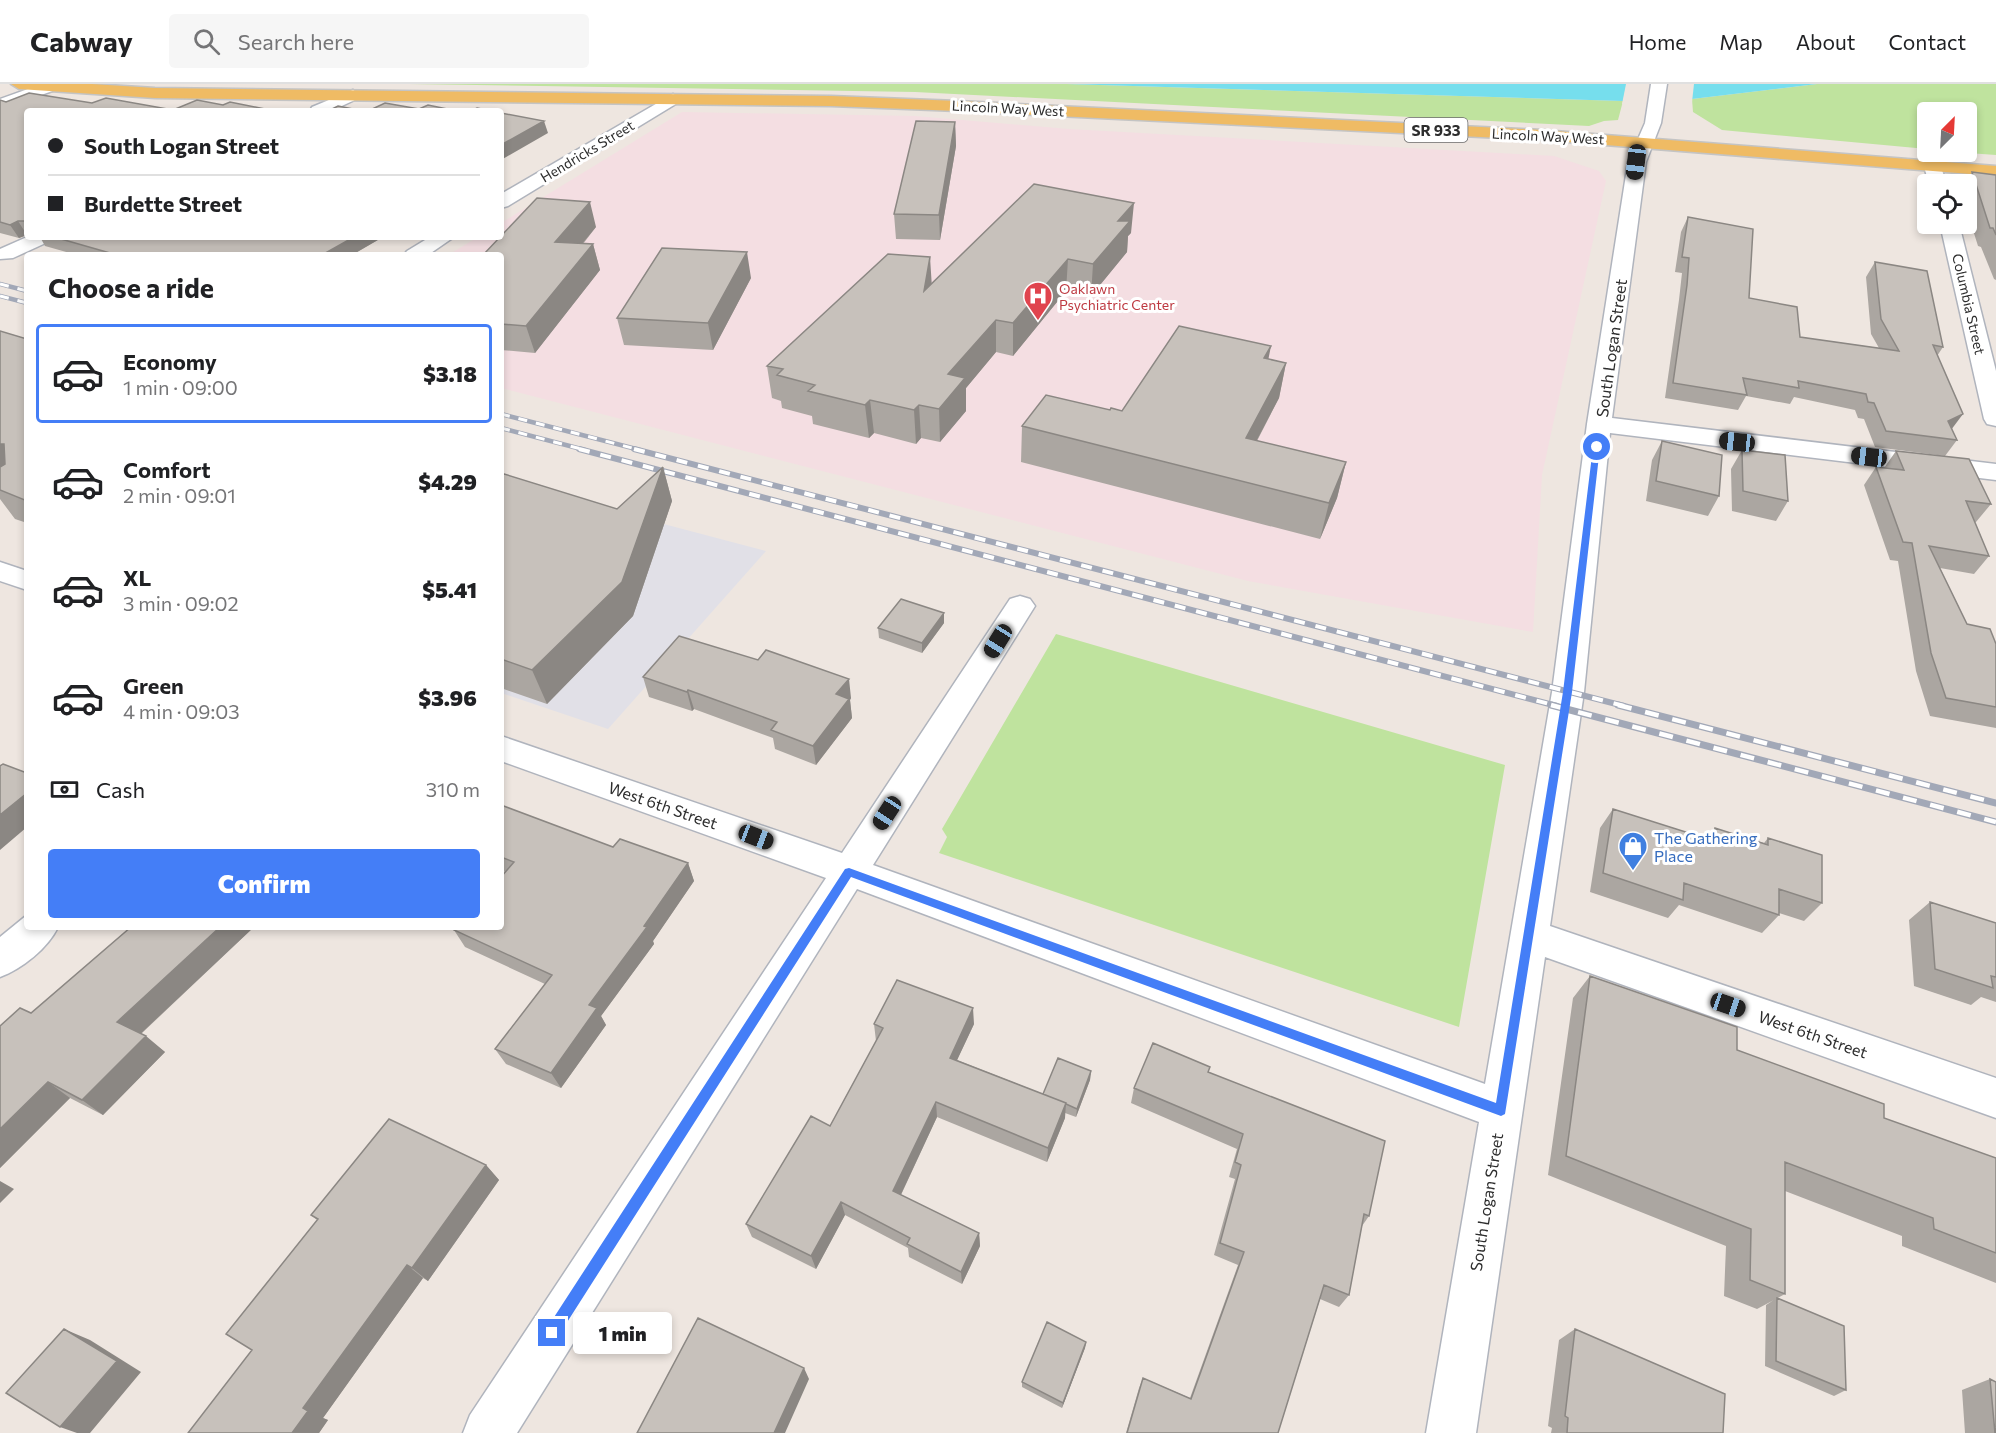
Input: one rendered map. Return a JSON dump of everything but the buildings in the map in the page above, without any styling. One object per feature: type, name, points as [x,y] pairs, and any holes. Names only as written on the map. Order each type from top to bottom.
[{"type":"main road","name":"Lincoln Way West","points":[[19,84],[155,93],[673,99],[969,106],[1650,132],[1933,166],[1996,171]]},
{"type":"street","name":"South Logan Street","points":[[1451,1433],[1568,692],[1599,424],[1637,160],[1650,132],[1659,84]]},
{"type":"street","points":[[0,105],[49,87]]},
{"type":"street","points":[[325,108],[353,95]]},
{"type":"street","name":"Hendricks Street","points":[[504,200],[673,99]]},
{"type":"street","points":[[1933,166],[1935,174]]},
{"type":"street","name":"Columbia Street","points":[[1951,234],[1996,419]]},
{"type":"street","points":[[6,254],[36,240]]},
{"type":"street","points":[[419,252],[439,240]]},
{"type":"street","points":[[1599,424],[1996,472]]},
{"type":"street","points":[[0,572],[24,580]]},
{"type":"street","points":[[488,1433],[1020,606]]},
{"type":"street","name":"West 6th Street","points":[[504,749],[745,833],[1501,1110]]},
{"type":"street","points":[[0,960],[35,930]]},
{"type":"street","name":"West 6th Street","points":[[1529,935],[1996,1098]]},
{"type":"shaded area","name":"Oaklawn Psychiatric Center","points":[[682,112],[915,116],[1069,129],[1554,156],[1599,171],[1606,181],[1542,475],[1533,632],[1248,581],[504,389],[504,252],[453,252],[473,240],[504,240],[504,221]]},
{"type":"shaded area","points":[[504,482],[766,551],[608,729],[504,694]]},
{"type":"green space","points":[[409,84],[1067,84],[1623,101],[1618,120],[1604,121],[1589,126],[915,92]]},
{"type":"green space","points":[[1817,84],[1996,84],[1996,155],[1977,154],[1977,102],[1917,102],[1917,148],[1722,130],[1693,112],[1692,99]]},
{"type":"green space","points":[[1056,634],[1505,765],[1459,1027],[939,853],[947,837],[942,829]]},
{"type":"water","points":[[1067,84],[1817,84],[1692,99],[1623,101]]},
{"type":"pier","points":[[1626,84],[1694,84],[1692,102],[1622,104]]},
{"type":"railway","points":[[0,284],[24,290]]},
{"type":"railway","points":[[0,296],[24,302]]},
{"type":"railway","points":[[504,415],[640,450]]},
{"type":"railway","points":[[504,429],[585,450]]},
{"type":"railway","points":[[579,449],[1557,706]]},
{"type":"railway","points":[[634,449],[1624,706]]},
{"type":"railway","points":[[1551,705],[1996,822]]},
{"type":"railway","points":[[1618,705],[1996,803]]},
{"type":"place","name":"Oaklawn Psychiatric Center","points":[[1038,322]]},
{"type":"place","name":"The Gathering Place","points":[[1633,872]]},
{"type":"route","points":[[552,1333],[849,872],[1501,1110],[1568,692],[1597,447]]}]
